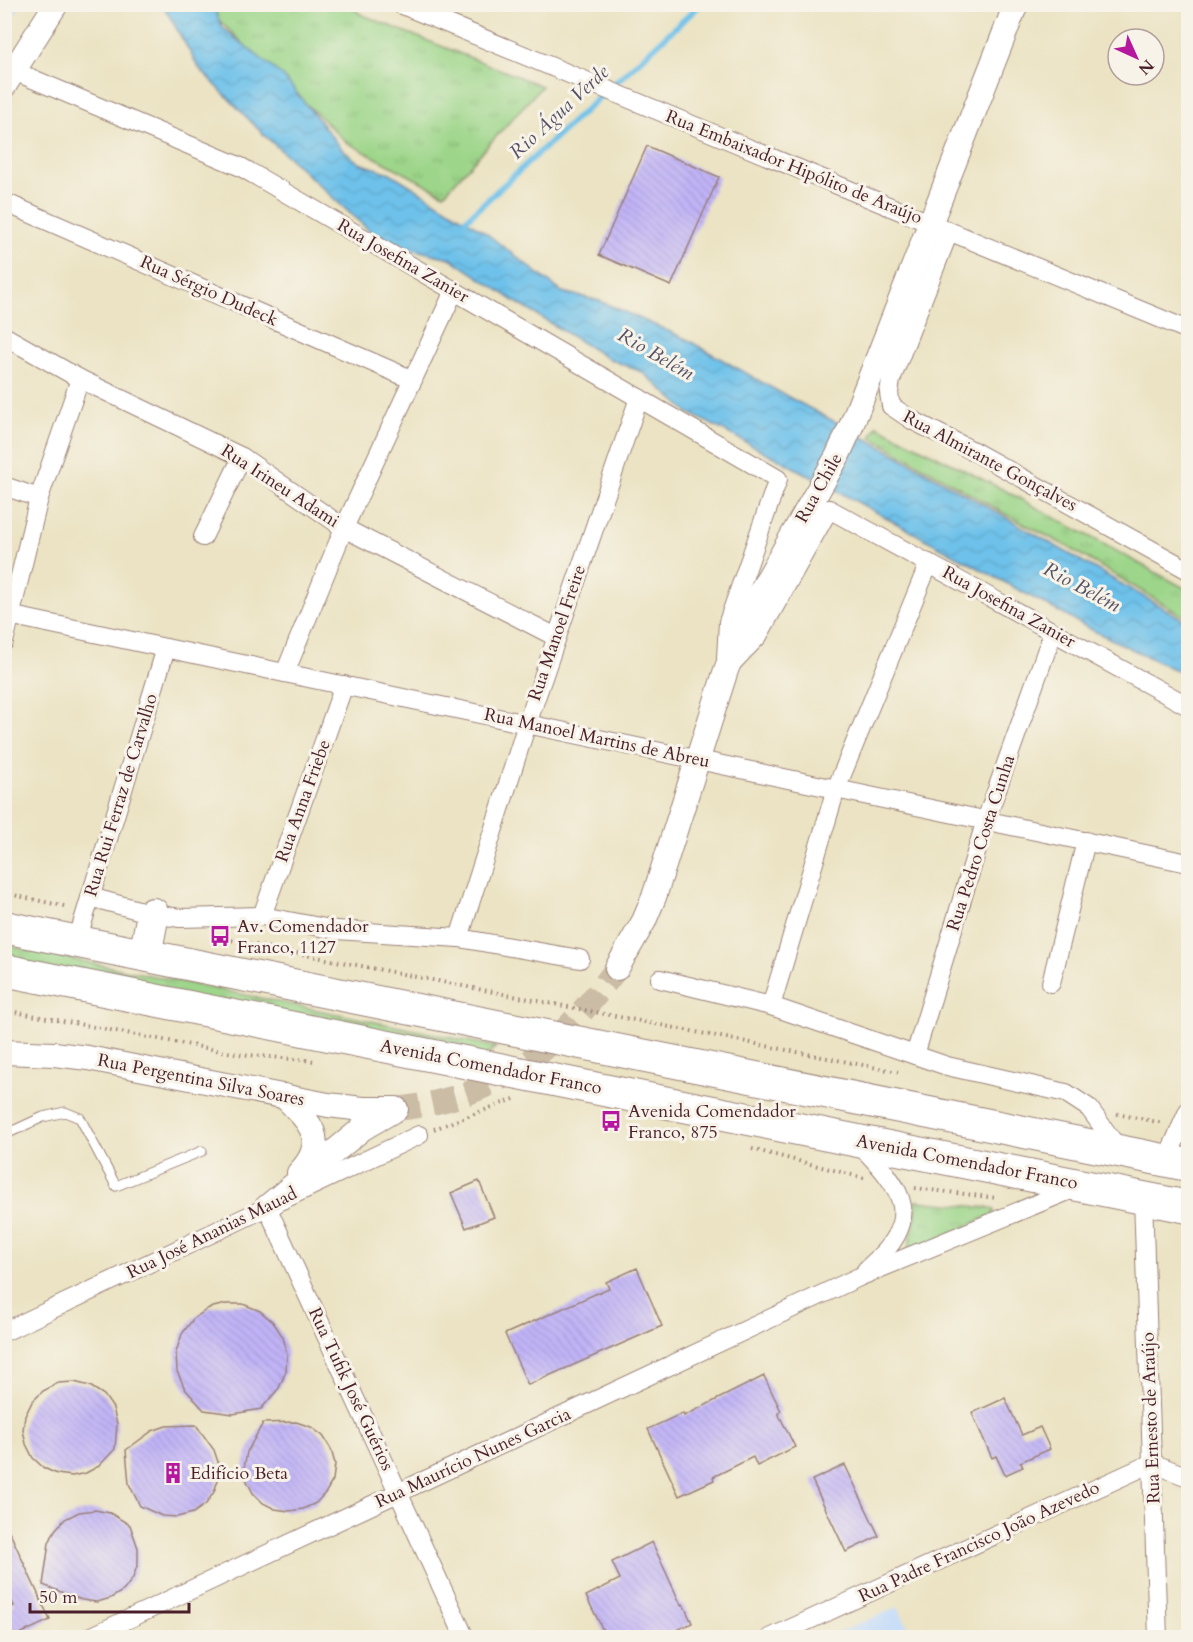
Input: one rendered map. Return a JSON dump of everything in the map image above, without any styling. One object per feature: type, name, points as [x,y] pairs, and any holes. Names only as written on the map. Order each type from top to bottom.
[{"type":"highway","points":[[145,955],[153,914]]},
{"type":"highway","points":[[4,927],[1177,1163]]},
{"type":"highway","name":"Avenida Comendador Franco","points":[[4,970],[1188,1207]]},
{"type":"highway","points":[[4,987],[52,979]]},
{"type":"main road","points":[[9,79],[57,4]]},
{"type":"main road","name":"Rua Chile","points":[[617,968],[644,921],[654,897],[726,670],[758,598],[837,457],[885,342],[940,228],[1016,4]]},
{"type":"main road","name":"Rua Pergentina Silva Soares","points":[[4,1053],[54,1054],[88,1058],[328,1105],[363,1109],[396,1109],[363,1128],[267,1207]]},
{"type":"main road","points":[[267,1207],[305,1166],[313,1154],[316,1141],[311,1125],[284,1096]]},
{"type":"street","name":"Rua Embaixador Hipólito de Araújo","points":[[400,4],[1188,330]]},
{"type":"street","name":"Rua Josefina Zanier","points":[[9,79],[241,167],[778,479],[728,622],[726,670]]},
{"type":"street","name":"Rua Sérgio Dudeck","points":[[4,202],[413,380]]},
{"type":"street","name":"Rua Almirante Gonçalves","points":[[940,228],[891,380],[889,393],[891,406],[912,420],[977,453],[1188,570]]},
{"type":"street","points":[[285,673],[344,528],[454,291]]},
{"type":"street","name":"Rua Irineu Adami","points":[[4,336],[80,379],[242,457],[344,528],[556,637]]},
{"type":"street","points":[[4,642],[8,615],[39,498],[80,379]]},
{"type":"street","name":"Rua Manoel Freire","points":[[459,938],[556,637],[639,399]]},
{"type":"street","points":[[203,537],[242,457]]},
{"type":"street","points":[[4,486],[39,498]]},
{"type":"street","name":"Rua Josefina Zanier","points":[[726,670],[758,636],[829,509],[1188,706]]},
{"type":"street","points":[[771,1006],[836,789],[929,563]]},
{"type":"street","name":"Rua Manoel Martins de Abreu","points":[[8,615],[1188,862]]},
{"type":"street","name":"Rua Pedro Costa Cunha","points":[[915,1055],[986,820],[1053,632]]},
{"type":"street","name":"Rua Rui Ferraz de Carvalho","points":[[77,941],[166,648]]},
{"type":"street","name":"Rua Anna Friebe","points":[[262,916],[344,685]]},
{"type":"street","points":[[1051,983],[1086,841]]},
{"type":"street","points":[[90,897],[153,914],[180,918],[262,916],[336,930],[459,938],[580,959]]},
{"type":"street","points":[[660,979],[771,1006],[966,1071],[1066,1094],[1089,1108],[1120,1152]]},
{"type":"street","points":[[1177,1163],[1188,1111]]},
{"type":"street","name":"Rua José Ananias Mauad","points":[[4,1332],[419,1135]]},
{"type":"street","name":"Rua Maurício Nunes Garcia","points":[[854,1140],[895,1184],[902,1207],[901,1219],[893,1241],[878,1260],[859,1277]]},
{"type":"street","name":"Rua Maurício Nunes Garcia","points":[[88,1638],[859,1277],[1082,1185]]},
{"type":"street","name":"Rua Ernesto de Araújo","points":[[1143,1198],[1158,1638]]},
{"type":"street","name":"Rua Tufik José Guérios","points":[[267,1207],[465,1638]]},
{"type":"street","points":[[1152,1462],[1188,1477]]},
{"type":"street","name":"Rua Padre Francisco João Azevedo","points":[[770,1638],[1152,1462]]},
{"type":"lane","points":[[4,1135],[44,1117],[65,1112],[80,1118],[116,1186],[202,1150]]},
{"type":"path","points":[[281,949],[659,1026]]},
{"type":"path","points":[[4,1010],[238,1054],[316,1061]]},
{"type":"path","points":[[419,1135],[514,1099]]},
{"type":"path","points":[[745,1147],[869,1179]]},
{"type":"path","points":[[917,1188],[1005,1199]]},
{"type":"shaded area","points":[[4,5],[21,5],[5,30]]},
{"type":"shaded area","points":[[898,1607],[912,1637],[828,1637]]},
{"type":"green space","points":[[203,5],[350,5],[360,14],[542,86],[444,194],[346,142]]},
{"type":"green space","points":[[877,426],[1004,490],[1188,590],[1188,619],[1068,547],[1005,514],[871,437]]},
{"type":"green space","points":[[4,945],[496,1047],[480,1061],[5,964]]},
{"type":"green space","points":[[916,1201],[990,1208],[994,1210],[994,1214],[907,1253],[916,1216]]},
{"type":"water","name":"Rio Belém","points":[[163,5],[213,5],[222,27],[284,77],[342,149],[359,163],[390,173],[482,230],[562,292],[600,301],[686,339],[897,455],[1188,622],[1188,676],[1094,631],[784,462],[689,413],[642,372],[607,358],[450,258],[415,250],[373,234],[264,135],[199,68]]},
{"type":"building","points":[[647,146],[719,177],[671,286],[599,255]]},
{"type":"building","points":[[479,1181],[494,1217],[466,1228],[451,1193]]},
{"type":"building","points":[[637,1268],[662,1326],[528,1385],[505,1334],[609,1288],[606,1282]]},
{"type":"building","points":[[226,1304],[243,1304],[260,1311],[273,1322],[283,1337],[287,1354],[286,1371],[279,1388],[261,1409],[233,1414],[204,1410],[185,1389],[177,1371],[176,1352],[182,1334],[193,1319],[209,1308]]},
{"type":"building","points":[[764,1376],[781,1411],[778,1413],[795,1447],[757,1466],[753,1457],[713,1477],[714,1480],[679,1496],[648,1429],[683,1413],[684,1416]]},
{"type":"building","points":[[74,1382],[90,1386],[104,1395],[113,1408],[117,1424],[115,1449],[99,1466],[86,1473],[72,1476],[57,1474],[44,1468],[33,1458],[26,1444],[23,1430],[25,1416],[32,1402],[43,1391],[58,1383]]},
{"type":"building","points":[[1005,1398],[1022,1435],[1040,1427],[1050,1449],[1020,1462],[1023,1467],[1005,1475],[996,1456],[992,1458],[972,1413]]},
{"type":"building","points":[[296,1422],[311,1427],[323,1436],[331,1449],[335,1464],[333,1480],[316,1503],[303,1509],[289,1511],[275,1509],[263,1503],[253,1493],[243,1473],[247,1452],[263,1423]]},
{"type":"building","name":"Edifício Beta","points":[[196,1425],[214,1450],[221,1471],[214,1492],[206,1504],[193,1513],[177,1517],[162,1516],[140,1506],[129,1484],[126,1450],[152,1431],[166,1426]]},
{"type":"building","points":[[845,1465],[879,1536],[846,1552],[812,1480]]},
{"type":"building","points":[[95,1510],[110,1513],[130,1525],[138,1548],[138,1563],[133,1578],[124,1590],[111,1598],[97,1602],[82,1600],[43,1585],[49,1543],[55,1530],[65,1519],[79,1512]]},
{"type":"building","points":[[4,1520],[50,1620],[11,1638],[4,1638],[4,1610],[14,1606],[4,1585]]},
{"type":"building","points":[[652,1542],[681,1605],[683,1604],[692,1623],[661,1638],[607,1638],[586,1596],[620,1579],[612,1562]]},
{"type":"waterway","name":"Rio Água Verde","points":[[460,225],[701,4]]},
{"type":"tunnel","points":[[396,1109],[467,1094],[523,1065],[548,1046],[571,1023],[617,968]]},
{"type":"place","name":"Av. Comendador Franco, 1127","points":[[220,936]]},
{"type":"place","name":"Avenida Comendador Franco, 875","points":[[611,1121]]},
{"type":"place","name":"Edifício Beta","points":[[173,1473]]}]
